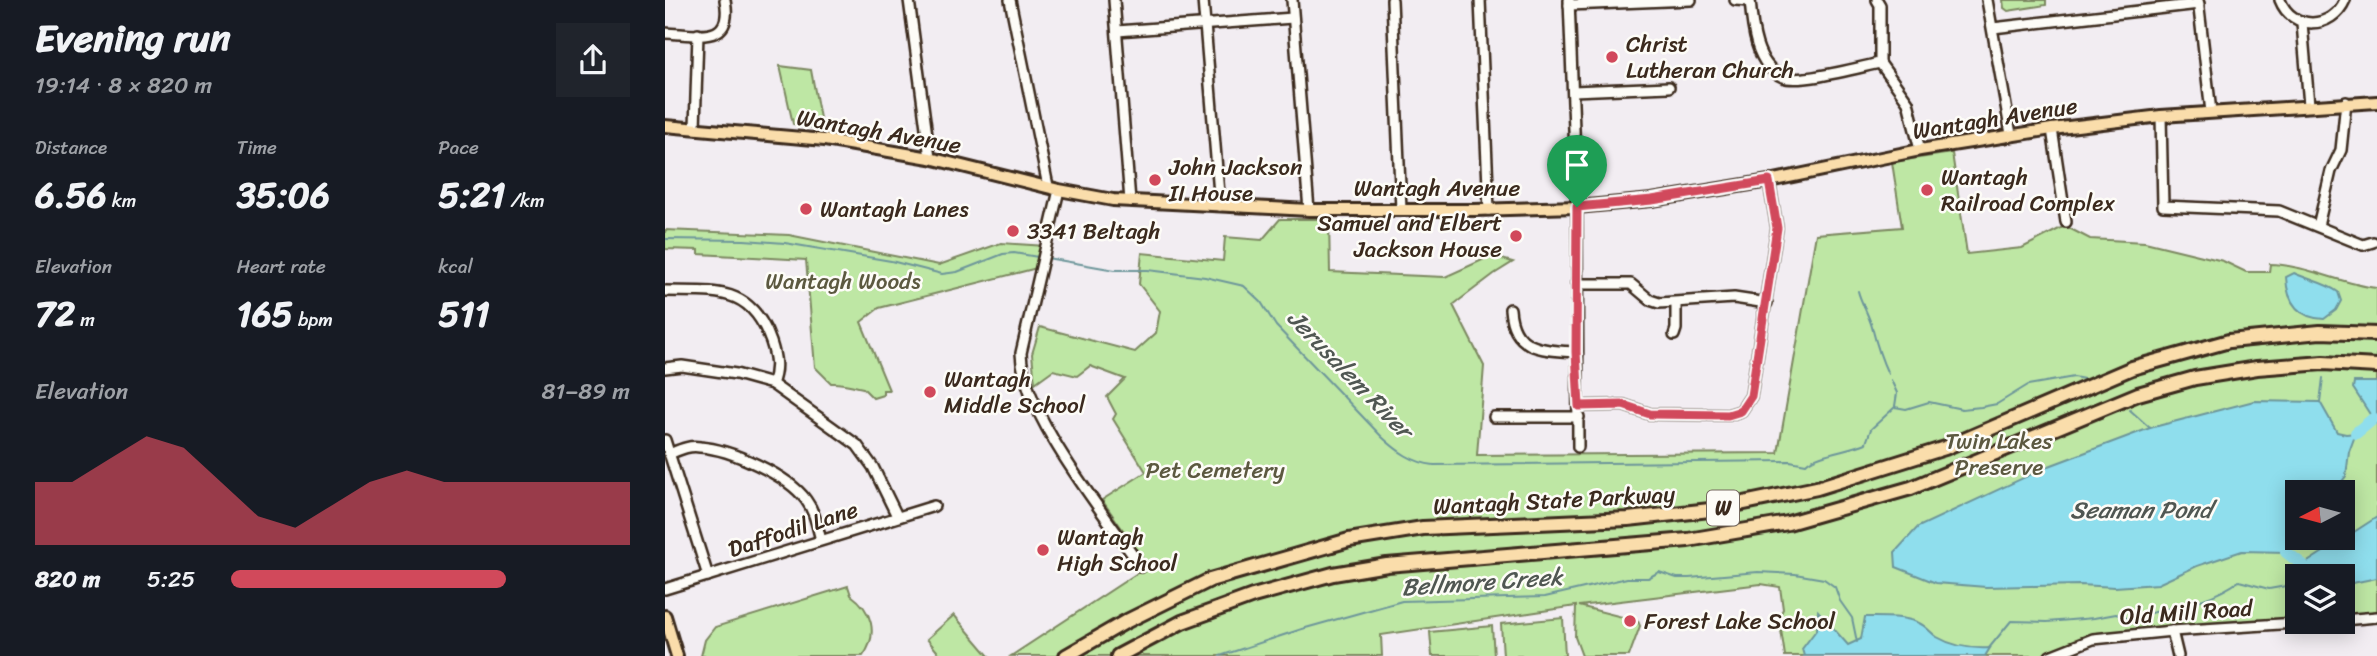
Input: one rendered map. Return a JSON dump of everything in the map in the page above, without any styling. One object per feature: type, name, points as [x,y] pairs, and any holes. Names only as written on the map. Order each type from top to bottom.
[{"type":"highway","name":"Wantagh State Parkway","points":[[1066,656],[1125,622],[1210,580],[1349,540],[1423,528],[1628,519],[1710,510],[1817,488],[1945,448],[2132,368],[2229,341],[2320,332],[2377,334]]},
{"type":"highway","name":"Wantagh State Parkway","points":[[1118,656],[1182,622],[1253,596],[1333,574],[1387,565],[1688,540],[1787,523],[1911,488],[2138,394],[2195,378],[2257,368],[2323,363],[2377,366]]},
{"type":"main road","name":"Wantagh Avenue","points":[[665,126],[813,139],[930,159],[1054,188],[1130,201],[1309,209],[1489,210],[1577,207],[1652,200],[2052,128],[2161,116],[2377,102]]},
{"type":"main road","points":[[665,615],[677,656]]},
{"type":"street","points":[[665,33],[716,33],[724,27],[728,15],[725,0]]},
{"type":"street","points":[[909,0],[930,159]]},
{"type":"street","points":[[1010,0],[1054,188],[1042,259],[1021,353],[1021,368],[1050,435],[1142,567]]},
{"type":"street","points":[[1114,0],[1130,201]]},
{"type":"street","points":[[1203,0],[1220,206]]},
{"type":"street","points":[[1291,0],[1309,209]]},
{"type":"street","points":[[1392,0],[1401,210]]},
{"type":"street","points":[[1480,0],[1489,210]]},
{"type":"street","points":[[1579,447],[1576,352],[1577,207],[1569,3],[1691,0]]},
{"type":"street","points":[[1735,0],[1749,0],[1755,40],[1766,64],[1783,78],[1799,79],[1880,63]]},
{"type":"street","points":[[1877,0],[1880,5],[1880,63],[1908,102],[1920,150]]},
{"type":"street","points":[[1987,0],[2011,134]]},
{"type":"street","points":[[2280,0],[2288,13],[2302,23],[2327,20],[2340,10],[2345,0]]},
{"type":"street","points":[[1993,28],[2199,2],[2211,112]]},
{"type":"street","points":[[1117,31],[1293,18]]},
{"type":"street","points":[[2302,23],[2309,105]]},
{"type":"street","points":[[695,127],[698,34]]},
{"type":"street","points":[[1573,91],[1669,86]]},
{"type":"street","points":[[2318,226],[2331,171],[2341,150],[2346,102]]},
{"type":"street","points":[[2161,116],[2164,206],[2279,211],[2363,245],[2373,242]]},
{"type":"street","points":[[2052,128],[2066,222]]},
{"type":"street","points":[[1579,406],[1623,405],[1650,414],[1728,415],[1741,411],[1751,396],[1777,228],[1769,181]]},
{"type":"street","points":[[1577,284],[1625,283],[1654,302],[1734,298],[1767,303]]},
{"type":"street","points":[[665,291],[716,292],[740,298],[756,311],[767,330],[776,359],[776,375],[772,384]]},
{"type":"street","points":[[1674,335],[1677,329],[1676,303]]},
{"type":"street","points":[[1510,309],[1511,324],[1515,334],[1521,339],[1551,351],[1576,352]]},
{"type":"street","points":[[665,368],[682,366],[772,384],[857,445],[873,467],[897,516]]},
{"type":"street","points":[[1494,417],[1579,417]]},
{"type":"street","points":[[665,440],[708,576]]},
{"type":"street","points":[[669,454],[682,448],[698,446],[725,451],[770,472],[805,498],[814,514],[821,540]]},
{"type":"street","name":"Daffodil Lane","points":[[665,589],[934,506]]},
{"type":"street","points":[[2355,619],[2377,617]]},
{"type":"street","name":"Old Mill Road","points":[[2050,656],[2093,639],[2285,624]]},
{"type":"street","points":[[2172,631],[2178,656]]},
{"type":"green space","points":[[2003,0],[2046,0],[2046,5],[2008,11],[2004,8]]},
{"type":"green space","points":[[780,66],[811,70],[822,129],[793,124]]},
{"type":"green space","name":"Twin Lakes Preserve","points":[[1952,153],[1967,254],[2022,248],[2065,226],[2090,239],[2145,242],[2223,261],[2246,272],[2269,272],[2270,264],[2284,265],[2377,288],[2377,614],[2355,616],[2355,564],[2285,564],[2285,621],[2089,637],[2048,656],[1785,656],[1779,617],[1783,609],[1780,587],[1761,584],[1579,606],[1638,621],[1640,626],[1629,656],[1582,656],[1575,637],[1576,606],[1381,635],[1382,656],[1011,656],[1148,566],[1102,500],[1146,472],[1113,419],[1116,414],[1107,397],[1125,379],[1090,366],[1077,376],[1053,370],[1035,383],[1032,354],[1040,327],[1135,352],[1156,333],[1160,311],[1139,284],[1142,253],[1223,261],[1225,237],[1262,240],[1280,219],[1329,219],[1330,272],[1445,277],[1491,256],[1513,262],[1453,305],[1484,366],[1477,455],[1778,453],[1816,234],[1902,227],[1892,162]]},
{"type":"green space","name":"Wantagh Woods","points":[[665,230],[789,235],[939,265],[1001,243],[1046,246],[1041,267],[879,308],[861,322],[889,390],[883,390],[883,395],[873,398],[863,388],[831,383],[815,367],[806,260],[699,254],[699,250],[665,249]]},
{"type":"green space","points":[[848,586],[851,595],[864,608],[871,623],[871,639],[863,656],[701,656],[705,640],[715,627]]},
{"type":"green space","points":[[954,615],[989,656],[941,656],[927,639]]},
{"type":"green space","points":[[1563,618],[1565,656],[1503,656],[1501,624]]},
{"type":"green space","points":[[1492,626],[1494,656],[1432,656],[1430,632]]},
{"type":"water","points":[[2294,273],[2338,292],[2341,301],[2336,310],[2324,319],[2301,312],[2292,301],[2287,286],[2286,277]]},
{"type":"water","points":[[2354,382],[2377,382],[2377,420],[2373,419],[2353,388]]},
{"type":"water","name":"Seaman Pond","points":[[2254,401],[2320,402],[2337,432],[2356,433],[2343,480],[2285,480],[2286,552],[2242,551],[2197,566],[2158,584],[2115,587],[1986,587],[1936,583],[1896,567],[1895,552],[1918,527],[2049,466],[2150,428]]},
{"type":"water","points":[[2377,517],[2377,578],[2355,583],[2355,564],[2305,564],[2326,550],[2355,550],[2355,531]]},
{"type":"water","points":[[1818,611],[1848,645],[1861,639],[1865,617],[1885,617],[1919,623],[1937,637],[1956,645],[1990,648],[1985,656],[1804,656],[1802,649],[1817,629]]},
{"type":"waterway","name":"Jerusalem River","points":[[665,239],[785,243],[891,261],[942,274],[957,272],[1003,254],[1038,257]]},
{"type":"waterway","name":"Jerusalem River","points":[[1047,258],[1115,270],[1148,270],[1205,277],[1244,286],[1261,302],[1276,326],[1382,437],[1406,456],[1434,465],[1790,461],[1806,464],[1817,457],[1866,443],[1871,429],[1895,407],[1906,409],[1929,402],[1962,409],[1981,407],[1997,404],[2028,385],[2074,377],[2084,379]]},
{"type":"waterway","points":[[1858,291],[1888,374]]},
{"type":"waterway","points":[[2320,402],[2323,378]]},
{"type":"waterway","points":[[1891,380],[1897,393],[1895,406]]},
{"type":"waterway","name":"Jerusalem River","points":[[2130,410],[2150,428]]},
{"type":"waterway","points":[[2356,433],[2373,419]]},
{"type":"waterway","name":"Jerusalem River","points":[[2286,552],[2301,564]]},
{"type":"waterway","name":"Jerusalem River","points":[[2286,552],[2302,564]]},
{"type":"waterway","name":"Bellmore Creek","points":[[1220,656],[1302,629],[1402,601],[1545,597],[1627,578],[1648,578],[1659,572],[1677,578],[1758,572],[1824,579],[1835,587],[1840,601],[1852,618],[1857,642]]},
{"type":"waterway","name":"Bellmore Creek","points":[[1989,648],[2011,621],[2047,622],[2116,614],[2129,619],[2199,600],[2239,581],[2269,589],[2285,586]]},
{"type":"place","name":"Christ Lutheran Church","points":[[1612,57]]},
{"type":"place","name":"John Jackson II House","points":[[1155,180]]},
{"type":"place","name":"Wantagh Railroad Complex","points":[[1927,190]]},
{"type":"place","name":"Wantagh Lanes","points":[[806,209]]},
{"type":"place","name":"3341 Beltagh","points":[[1013,231]]},
{"type":"place","name":"Samuel and Elbert Jackson House","points":[[1516,236]]},
{"type":"place","name":"Wantagh Middle School","points":[[930,392]]},
{"type":"place","name":"Wantagh High School","points":[[1043,550]]},
{"type":"place","name":"Forest Lake School","points":[[1630,621]]},
{"type":"route","points":[[1769,181],[1777,228],[1751,396],[1741,411],[1728,415],[1650,414],[1623,405],[1579,406],[1576,352],[1577,207],[1652,200],[1769,181]]},
{"type":"park label","name":"Pet Cemetery","points":[[1215,470]]}]
